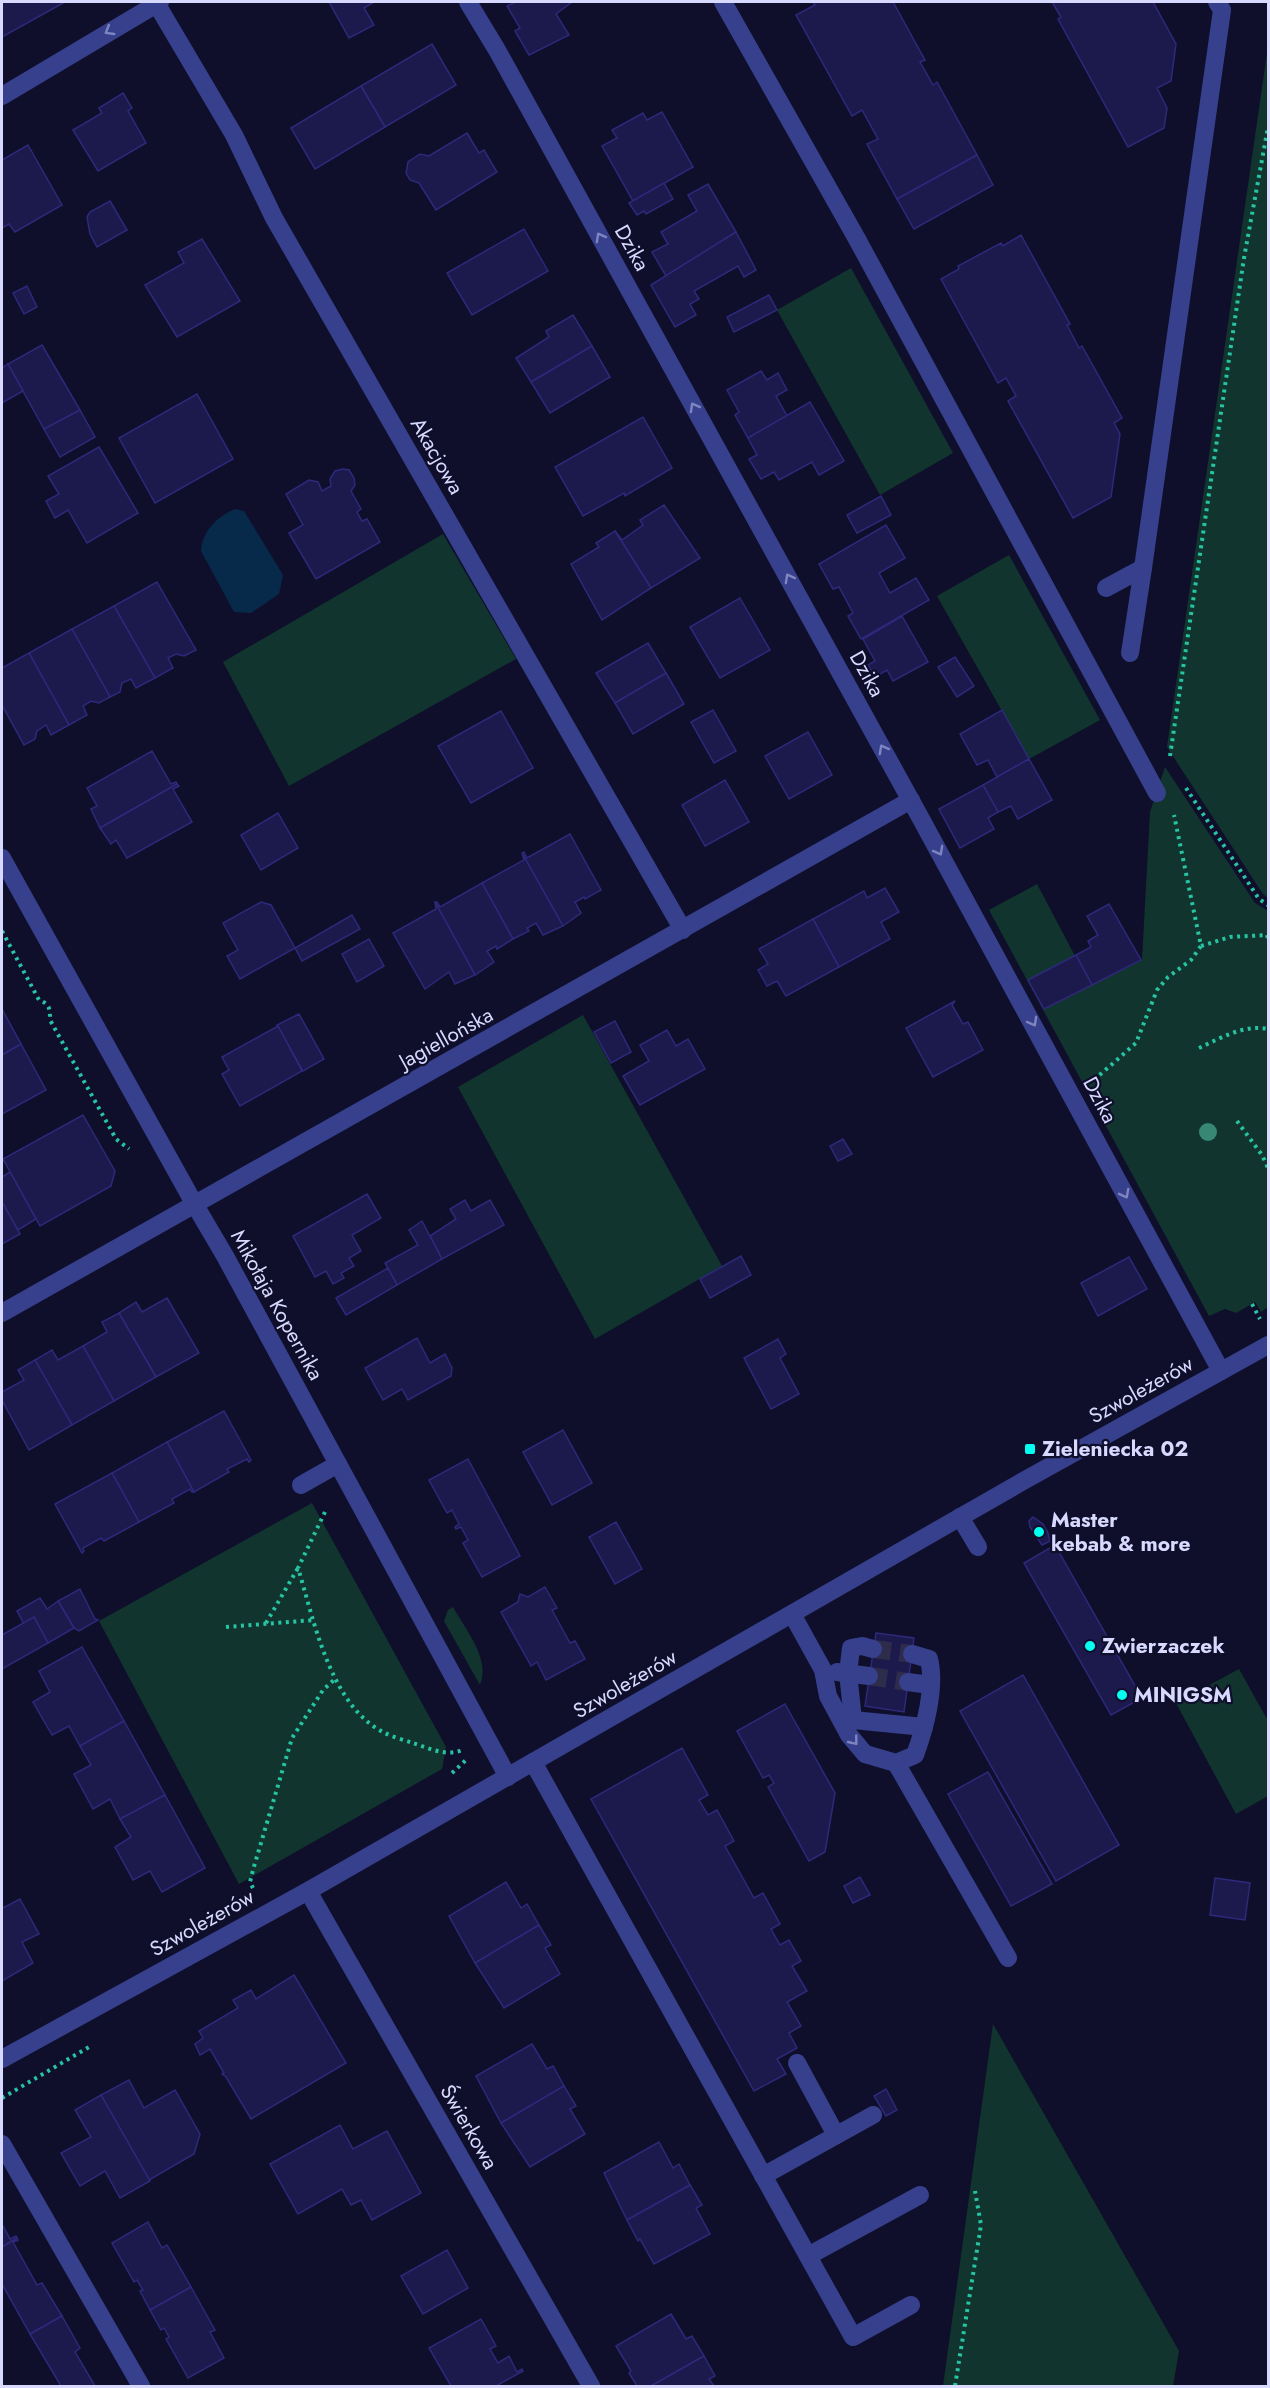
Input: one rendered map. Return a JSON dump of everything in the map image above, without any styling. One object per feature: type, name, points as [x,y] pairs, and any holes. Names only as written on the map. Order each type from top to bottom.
[{"type":"street","points":[[2,96],[158,2]]},
{"type":"street","name":"Akacjowa","points":[[158,2],[234,135],[274,218],[683,930]]},
{"type":"street","name":"Dzika","points":[[468,2],[497,50],[911,800],[1221,1371]]},
{"type":"street","points":[[723,2],[857,239],[1157,793]]},
{"type":"street","points":[[1130,653],[1221,4]]},
{"type":"street","points":[[1106,588],[1143,568]]},
{"type":"street","name":"Jagiellońska","points":[[2,1313],[911,800]]},
{"type":"street","name":"Mikołaja Kopernika","points":[[2,858],[225,1256],[507,1777]]},
{"type":"street","name":"Szwoleżerów","points":[[2,2059],[308,1891],[960,1517],[1269,1345]]},
{"type":"street","points":[[301,1485],[338,1464]]},
{"type":"street","points":[[960,1517],[978,1547]]},
{"type":"street","points":[[792,1614],[823,1670],[828,1696],[849,1736],[865,1754],[896,1763],[915,1755],[924,1727],[932,1672],[929,1659],[912,1654]]},
{"type":"street","points":[[873,1649],[862,1646],[851,1648],[848,1673],[853,1720],[924,1727]]},
{"type":"street","points":[[823,1670],[869,1676]]},
{"type":"street","points":[[908,1682],[930,1685]]},
{"type":"street","points":[[533,1762],[853,2337],[911,2305]]},
{"type":"street","points":[[896,1763],[1008,1958]]},
{"type":"street","name":"Świerkowa","points":[[308,1891],[591,2386]]},
{"type":"street","points":[[797,2063],[836,2135]]},
{"type":"street","points":[[763,2176],[873,2115]]},
{"type":"street","points":[[2,2144],[141,2386]]},
{"type":"street","points":[[808,2256],[920,2195]]},
{"type":"path","points":[[1166,757],[1169,762],[1244,258],[1269,127]]},
{"type":"path","points":[[1180,779],[1259,899],[1269,904]]},
{"type":"path","points":[[1173,809],[1201,946]]},
{"type":"path","points":[[2,931],[39,1000],[47,1003],[50,1009],[50,1020],[116,1139],[132,1150],[135,1156]]},
{"type":"path","points":[[1091,1083],[1137,1043],[1157,990],[1168,976],[1191,960],[1201,946],[1230,937],[1268,937]]},
{"type":"path","points":[[1199,1048],[1229,1034],[1258,1027],[1269,1029]]},
{"type":"path","points":[[1237,1121],[1269,1168]]},
{"type":"path","points":[[1252,1304],[1261,1320]]},
{"type":"path","points":[[266,1623],[298,1568],[325,1512]]},
{"type":"path","points":[[298,1568],[335,1679],[351,1706],[382,1732],[438,1752],[453,1754],[462,1750]]},
{"type":"path","points":[[226,1627],[314,1620]]},
{"type":"path","points":[[254,1891],[250,1882],[292,1738],[323,1690],[335,1679]]},
{"type":"path","points":[[955,2386],[960,2342],[981,2225],[975,2191]]},
{"type":"green space","points":[[1268,46],[1268,898],[1263,894],[1167,747]]},
{"type":"green space","points":[[851,268],[953,453],[880,495],[777,310]]},
{"type":"green space","points":[[443,534],[516,659],[289,786],[223,662]]},
{"type":"green space","points":[[1009,555],[1100,720],[1029,759],[937,596]]},
{"type":"green space","points":[[1165,767],[1255,903],[1268,911],[1268,1307],[1261,1312],[1255,1302],[1236,1313],[1225,1309],[1209,1316],[989,910],[1037,884],[1075,956],[1044,1009],[1142,960],[1150,812]]},
{"type":"green space","points":[[583,1015],[722,1266],[595,1339],[458,1087]]},
{"type":"green space","points":[[312,1503],[446,1747],[442,1769],[239,1884],[99,1621]]},
{"type":"green space","points":[[453,1607],[470,1634],[479,1655],[482,1665],[480,1685],[444,1621],[448,1610]]},
{"type":"green space","points":[[1239,1669],[1268,1721],[1268,1796],[1236,1814],[1176,1703]]},
{"type":"green space","points":[[993,2024],[1179,2351],[1173,2386],[943,2386]]},
{"type":"water","points":[[235,509],[244,511],[283,575],[279,594],[251,613],[234,612],[201,551],[204,537],[212,525]]},
{"type":"building","points":[[2,2],[65,2],[2,37]]},
{"type":"building","points":[[329,2],[374,2],[364,8],[374,25],[349,38]]},
{"type":"building","points":[[516,2],[572,2],[556,14],[569,35],[529,55],[515,31],[520,28],[507,6]]},
{"type":"building","points":[[813,2],[893,2],[925,60],[920,62],[933,85],[937,82],[977,155],[897,199],[867,144],[878,139],[862,110],[852,116],[796,15],[815,5]]},
{"type":"building","points":[[1052,2],[1153,2],[1176,44],[1171,81],[1157,88],[1167,108],[1164,128],[1128,147],[1058,19],[1061,17]]},
{"type":"building","points":[[432,44],[456,85],[385,127],[361,86]]},
{"type":"building","points":[[361,86],[385,127],[315,169],[291,128]]},
{"type":"building","points":[[123,93],[132,108],[128,111],[146,143],[98,171],[73,130],[102,113],[99,108]]},
{"type":"building","points":[[662,112],[693,167],[633,201],[602,146],[617,138],[612,130],[643,113],[647,120]]},
{"type":"building","points":[[467,133],[479,153],[484,150],[497,172],[436,210],[419,183],[410,180],[406,173],[408,162],[420,154],[429,156]]},
{"type":"building","points":[[28,145],[62,205],[15,232],[9,224],[2,228],[2,160]]},
{"type":"building","points":[[977,155],[993,185],[914,229],[897,199]]},
{"type":"building","points":[[664,183],[673,199],[646,214],[644,211],[637,215],[629,203]]},
{"type":"building","points":[[708,184],[736,232],[666,276],[652,252],[668,244],[661,232],[697,211],[688,195]]},
{"type":"building","points":[[110,201],[127,230],[97,247],[90,234],[87,217],[90,212]]},
{"type":"building","points":[[524,229],[548,271],[472,315],[447,273]]},
{"type":"building","points":[[736,232],[756,270],[744,277],[738,266],[694,291],[699,299],[690,304],[696,315],[675,327],[651,285]]},
{"type":"building","points":[[1021,235],[1070,324],[1067,325],[1079,348],[1082,346],[1122,418],[1114,423],[1120,434],[1111,497],[1073,518],[1008,401],[1016,396],[1006,378],[998,383],[941,279],[959,269],[958,266],[1001,243],[1003,246]]},
{"type":"building","points":[[202,239],[240,301],[177,337],[145,285],[184,263],[178,252]]},
{"type":"building","points":[[27,286],[37,307],[24,314],[13,293]]},
{"type":"building","points":[[769,295],[777,310],[734,332],[727,317]]},
{"type":"building","points":[[573,315],[592,346],[531,382],[516,358],[549,337],[546,331]]},
{"type":"building","points":[[42,345],[80,410],[44,429],[8,364]]},
{"type":"building","points":[[592,346],[610,377],[550,413],[531,382]]},
{"type":"building","points":[[8,364],[23,391],[2,403],[2,368]]},
{"type":"building","points":[[761,371],[767,380],[778,373],[787,390],[776,396],[787,416],[748,438],[735,415],[739,412],[727,390]]},
{"type":"building","points":[[197,394],[233,459],[155,503],[119,438]]},
{"type":"building","points":[[810,402],[844,461],[819,475],[812,462],[779,480],[774,472],[761,479],[749,459],[757,455],[748,438]]},
{"type":"building","points":[[80,410],[95,437],[60,457],[44,429]]},
{"type":"building","points":[[643,417],[672,468],[625,496],[624,493],[583,516],[555,467]]},
{"type":"building","points":[[99,447],[138,513],[87,543],[68,510],[55,518],[46,501],[59,494],[48,476]]},
{"type":"building","points":[[349,470],[354,478],[355,485],[351,491],[361,509],[357,512],[362,521],[367,519],[380,542],[316,579],[289,533],[303,525],[286,494],[309,480],[318,482],[322,491],[331,486],[330,479],[335,471]]},
{"type":"building","points":[[881,496],[891,515],[857,533],[847,515]]},
{"type":"building","points":[[664,505],[700,558],[651,588],[615,531],[622,540],[643,525],[640,520]]},
{"type":"building","points":[[886,525],[905,558],[879,573],[890,593],[916,578],[929,600],[861,639],[848,616],[853,613],[839,587],[833,589],[819,564]]},
{"type":"building","points":[[615,531],[651,588],[602,620],[571,564],[599,547],[596,543]]},
{"type":"building","points":[[157,582],[196,650],[184,656],[176,654],[168,658],[173,668],[155,678],[114,606]]},
{"type":"building","points":[[740,598],[770,650],[720,678],[690,627]]},
{"type":"building","points":[[114,606],[155,678],[136,688],[131,679],[122,683],[120,692],[110,697],[72,629]]},
{"type":"building","points":[[902,616],[928,662],[893,681],[887,670],[875,677],[868,665],[875,661],[863,639]]},
{"type":"building","points":[[72,629],[110,697],[99,703],[91,701],[83,706],[87,715],[69,725],[29,653]]},
{"type":"building","points":[[648,643],[666,673],[615,703],[596,673]]},
{"type":"building","points":[[29,653],[69,725],[51,735],[46,725],[37,731],[35,739],[24,745],[2,705],[2,668]]},
{"type":"building","points":[[955,657],[974,686],[957,697],[938,667]]},
{"type":"building","points":[[666,673],[684,704],[633,734],[615,703]]},
{"type":"building","points":[[713,710],[736,751],[714,763],[691,722]]},
{"type":"building","points":[[1002,710],[1029,759],[997,777],[988,760],[977,765],[960,734]]},
{"type":"building","points":[[501,711],[533,768],[471,803],[438,746]]},
{"type":"building","points":[[808,732],[832,775],[789,799],[765,756]]},
{"type":"building","points":[[152,751],[171,784],[176,782],[177,784],[100,828],[91,809],[97,806],[87,788]]},
{"type":"building","points":[[1029,759],[1052,800],[1018,819],[1011,806],[998,812],[983,785]]},
{"type":"building","points":[[725,780],[749,822],[705,846],[682,805]]},
{"type":"building","points":[[177,784],[179,786],[173,789],[192,822],[127,858],[116,840],[111,844],[100,828]]},
{"type":"building","points":[[983,785],[998,812],[988,818],[994,829],[960,848],[939,809]]},
{"type":"building","points":[[278,813],[298,848],[261,870],[241,835]]},
{"type":"building","points":[[570,834],[601,890],[575,902],[581,913],[563,926],[522,853],[524,852],[527,858]]},
{"type":"building","points":[[522,853],[563,926],[543,935],[536,923],[527,928],[529,931],[513,939],[482,883],[524,860]]},
{"type":"building","points":[[482,883],[513,939],[497,949],[496,946],[487,951],[494,962],[475,975],[435,902],[440,907]]},
{"type":"building","points":[[885,888],[899,912],[881,922],[890,939],[839,967],[813,919],[864,891],[867,898]]},
{"type":"building","points":[[261,902],[271,905],[295,948],[240,979],[227,956],[238,950],[223,923]]},
{"type":"building","points":[[435,902],[475,975],[455,984],[449,972],[425,989],[393,933],[436,909]]},
{"type":"building","points":[[1109,904],[1141,960],[1092,985],[1076,955],[1091,947],[1088,941],[1098,935],[1087,916]]},
{"type":"building","points":[[352,915],[360,929],[302,961],[295,948]]},
{"type":"building","points":[[813,919],[839,967],[786,996],[777,981],[767,986],[758,970],[768,964],[759,949]]},
{"type":"building","points":[[369,939],[384,966],[357,982],[342,954]]},
{"type":"building","points":[[1076,955],[1092,985],[1044,1009],[1028,980]]},
{"type":"building","points":[[955,1001],[952,1005],[963,1024],[968,1022],[983,1050],[933,1077],[906,1028]]},
{"type":"building","points":[[2,1009],[21,1044],[2,1055]]},
{"type":"building","points":[[299,1014],[324,1059],[303,1071],[277,1025]]},
{"type":"building","points":[[615,1021],[631,1052],[611,1063],[594,1032]]},
{"type":"building","points":[[278,1026],[302,1071],[240,1106],[222,1074],[229,1070],[222,1057]]},
{"type":"building","points":[[667,1030],[676,1046],[688,1039],[705,1069],[640,1105],[623,1076],[649,1061],[640,1045]]},
{"type":"building","points":[[21,1044],[46,1090],[2,1114],[2,1055]]},
{"type":"building","points":[[83,1115],[115,1171],[111,1186],[40,1226],[3,1159]]},
{"type":"building","points":[[843,1139],[852,1154],[838,1161],[830,1146]]},
{"type":"building","points":[[10,1172],[36,1219],[18,1230],[2,1202],[2,1177]]},
{"type":"building","points":[[367,1194],[381,1218],[352,1235],[361,1251],[349,1258],[354,1266],[341,1273],[344,1278],[333,1284],[326,1271],[315,1277],[293,1236]]},
{"type":"building","points":[[465,1200],[471,1211],[490,1200],[504,1225],[442,1259],[430,1236],[456,1219],[450,1209]]},
{"type":"building","points":[[2,1202],[20,1234],[2,1244]]},
{"type":"building","points":[[422,1221],[442,1259],[397,1285],[385,1263],[418,1245],[409,1230]]},
{"type":"building","points":[[741,1256],[751,1275],[710,1298],[700,1279]]},
{"type":"building","points":[[1129,1257],[1147,1289],[1098,1316],[1081,1283]]},
{"type":"building","points":[[388,1268],[397,1285],[346,1315],[336,1298]]},
{"type":"building","points":[[167,1298],[199,1353],[156,1377],[119,1313],[136,1302],[142,1312]]},
{"type":"building","points":[[119,1313],[156,1377],[114,1401],[83,1346],[107,1332],[102,1322]]},
{"type":"building","points":[[417,1338],[430,1363],[445,1354],[452,1368],[451,1376],[408,1400],[402,1389],[383,1400],[365,1368]]},
{"type":"building","points":[[778,1339],[786,1354],[780,1358],[799,1394],[771,1409],[744,1358]]},
{"type":"building","points":[[83,1346],[114,1401],[72,1425],[35,1360],[52,1350],[58,1360]]},
{"type":"building","points":[[35,1360],[72,1425],[29,1450],[2,1400],[2,1392],[24,1380],[18,1370]]},
{"type":"building","points":[[224,1411],[251,1460],[249,1462],[247,1459],[227,1469],[229,1472],[194,1492],[167,1442]]},
{"type":"building","points":[[563,1430],[592,1483],[552,1505],[523,1452]]},
{"type":"building","points":[[167,1442],[194,1492],[190,1489],[172,1499],[174,1503],[139,1522],[112,1473]]},
{"type":"building","points":[[468,1459],[520,1556],[482,1577],[463,1543],[468,1540],[461,1527],[456,1529],[455,1527],[459,1524],[452,1510],[447,1513],[429,1480]]},
{"type":"building","points":[[112,1473],[139,1522],[104,1541],[101,1538],[83,1548],[82,1553],[55,1504]]},
{"type":"building","points":[[1033,1517],[1043,1524],[1048,1533],[1050,1541],[1042,1545],[1030,1527],[1029,1521]]},
{"type":"building","points":[[616,1522],[642,1569],[615,1584],[589,1537]]},
{"type":"building","points":[[1055,1545],[1142,1698],[1111,1715],[1024,1563]]},
{"type":"building","points":[[545,1587],[557,1608],[552,1610],[570,1643],[575,1641],[585,1659],[546,1680],[537,1662],[531,1666],[501,1612],[518,1602],[520,1594],[528,1597]]},
{"type":"building","points":[[80,1589],[95,1619],[98,1620],[79,1631],[74,1628],[58,1601]]},
{"type":"building","points":[[40,1598],[47,1609],[58,1601],[74,1628],[48,1643],[34,1617],[24,1624],[17,1611]]},
{"type":"building","points":[[34,1617],[48,1643],[2,1669],[2,1635]]},
{"type":"building","points":[[876,1633],[914,1638],[904,1712],[865,1706]]},
{"type":"building","points":[[82,1647],[124,1721],[80,1746],[69,1726],[52,1735],[33,1702],[50,1692],[39,1671]]},
{"type":"building","points":[[1023,1675],[1119,1845],[1056,1881],[960,1711]]},
{"type":"building","points":[[785,1704],[835,1793],[825,1852],[809,1861],[768,1787],[774,1783],[769,1775],[763,1778],[737,1731]]},
{"type":"building","points":[[124,1721],[165,1795],[120,1819],[110,1799],[93,1809],[74,1774],[91,1765],[80,1746]]},
{"type":"building","points":[[682,1748],[708,1795],[699,1800],[708,1815],[717,1810],[734,1841],[725,1846],[754,1898],[763,1893],[780,1924],[771,1929],[780,1945],[789,1940],[801,1961],[792,1966],[807,1991],[787,2002],[801,2026],[789,2033],[797,2048],[777,2059],[786,2074],[754,2091],[591,1799]]},
{"type":"building","points":[[988,1772],[1052,1884],[1011,1906],[948,1794]]},
{"type":"building","points":[[165,1795],[205,1868],[162,1892],[150,1871],[133,1880],[115,1847],[131,1837],[120,1819]]},
{"type":"building","points":[[860,1877],[870,1895],[853,1903],[844,1886]]},
{"type":"building","points":[[1215,1878],[1250,1883],[1245,1920],[1210,1915]]},
{"type":"building","points":[[506,1882],[521,1908],[527,1904],[539,1925],[475,1963],[449,1916]]},
{"type":"building","points":[[20,1899],[39,1934],[22,1942],[33,1963],[2,1981],[2,1905],[3,1908]]},
{"type":"building","points":[[539,1925],[551,1945],[545,1948],[560,1974],[504,2008],[475,1963]]},
{"type":"building","points":[[294,1975],[346,2063],[251,2119],[222,2074],[224,2073],[210,2049],[200,2055],[195,2044],[203,2038],[199,2031],[238,2008],[233,2000],[251,1990],[256,1999]]},
{"type":"building","points":[[532,2044],[547,2069],[553,2066],[564,2086],[501,2123],[476,2076]]},
{"type":"building","points":[[129,2080],[144,2108],[175,2090],[200,2134],[194,2154],[149,2180],[101,2095]]},
{"type":"building","points":[[564,2086],[576,2106],[570,2109],[585,2134],[530,2167],[501,2123]]},
{"type":"building","points":[[886,2089],[897,2110],[886,2116],[874,2096]]},
{"type":"building","points":[[101,2095],[150,2181],[120,2198],[105,2171],[80,2186],[61,2153],[91,2137],[75,2110]]},
{"type":"building","points":[[340,2125],[353,2149],[387,2131],[421,2193],[372,2220],[361,2200],[351,2205],[342,2189],[298,2214],[270,2164]]},
{"type":"building","points":[[659,2142],[673,2168],[679,2164],[690,2185],[627,2220],[604,2173]]},
{"type":"building","points":[[690,2185],[702,2205],[696,2208],[710,2234],[654,2264],[627,2220]]},
{"type":"building","points":[[148,2222],[162,2248],[167,2245],[191,2287],[150,2310],[140,2291],[143,2290],[137,2280],[134,2282],[112,2243]]},
{"type":"building","points":[[2,2224],[10,2239],[16,2236],[17,2238],[2,2247]]},
{"type":"building","points":[[17,2238],[18,2240],[13,2242],[37,2285],[42,2283],[62,2316],[30,2334],[2,2284],[2,2247]]},
{"type":"building","points":[[447,2250],[468,2288],[423,2314],[401,2276]]},
{"type":"building","points":[[191,2287],[215,2330],[210,2332],[224,2358],[188,2378],[166,2339],[169,2337],[164,2328],[161,2330],[150,2310]]},
{"type":"building","points":[[671,2314],[686,2339],[692,2336],[704,2356],[651,2386],[637,2386],[616,2346]]},
{"type":"building","points":[[62,2316],[80,2348],[75,2352],[95,2386],[61,2386],[30,2334]]},
{"type":"building","points":[[481,2319],[496,2346],[490,2349],[498,2363],[509,2356],[517,2372],[522,2369],[523,2371],[496,2386],[451,2386],[429,2348]]},
{"type":"building","points":[[704,2356],[715,2376],[709,2379],[714,2386],[651,2386]]},
{"type":"tunnel","points":[[873,1649],[912,1654]]},
{"type":"tunnel","points":[[869,1676],[908,1682]]},
{"type":"place","name":"Zieleniecka 02","points":[[1030,1449]]},
{"type":"place","name":"Master kebab & more","points":[[1039,1532]]},
{"type":"place","name":"Zwierzaczek","points":[[1090,1646]]},
{"type":"place","name":"MINIGSM","points":[[1122,1695]]}]
